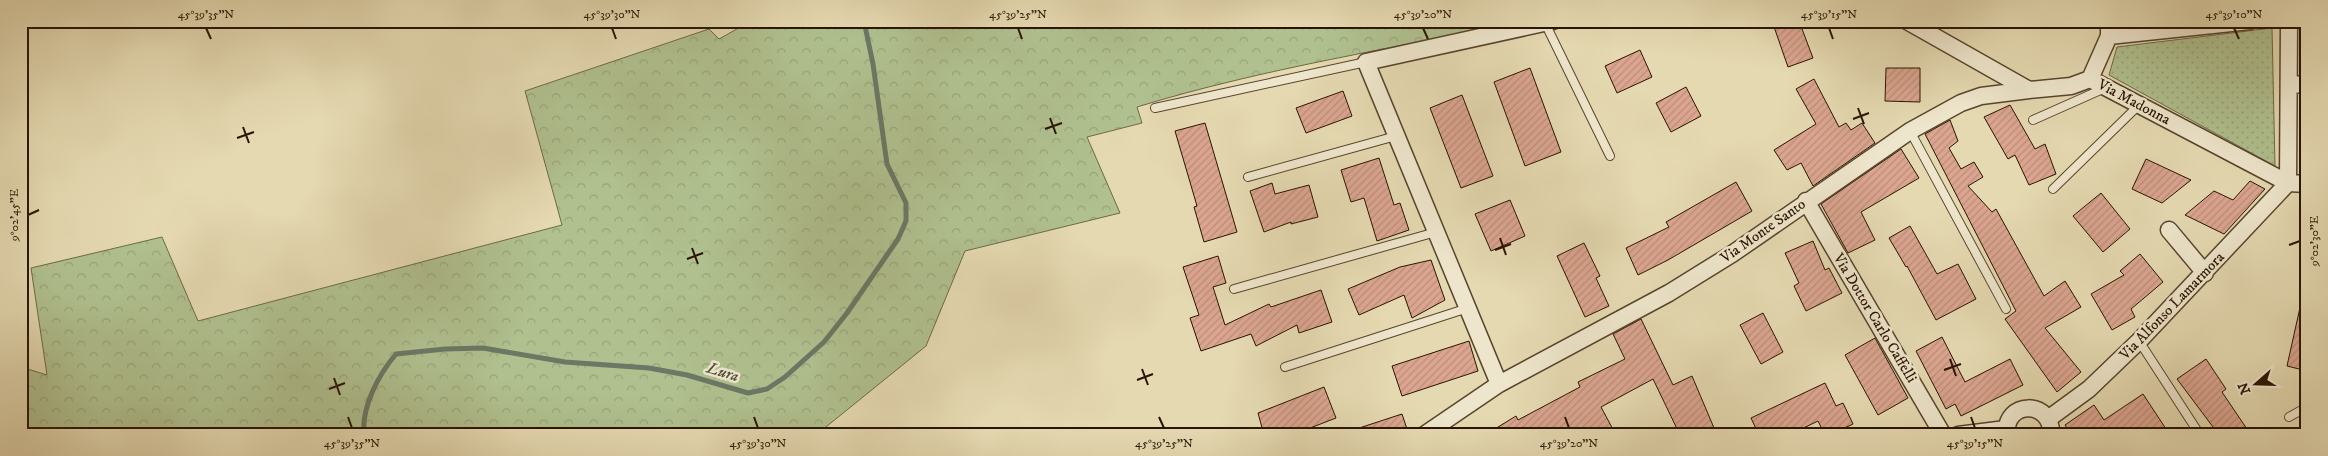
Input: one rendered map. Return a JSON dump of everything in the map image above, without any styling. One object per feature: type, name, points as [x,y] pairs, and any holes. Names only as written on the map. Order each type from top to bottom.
[{"type":"street","points":[[1907,21],[2029,90]]},
{"type":"street","points":[[2090,79],[2109,28],[2250,21]]},
{"type":"street","points":[[2288,183],[2289,21]]},
{"type":"street","points":[[1499,384],[1366,62],[1549,22]]},
{"type":"street","name":"Via Madonna","points":[[2029,90],[2071,86],[2090,79],[2288,183],[2307,184]]},
{"type":"street","points":[[2289,85],[2307,84]]},
{"type":"street","name":"Via Monte Santo","points":[[1424,435],[1499,384],[1669,293],[1732,254],[1806,201],[1910,131],[1960,103],[1981,96],[2029,90]]},
{"type":"street","name":"Via Alfonso Lamarmora","points":[[2050,427],[2140,341],[2288,183]]},
{"type":"street","name":"Via Dottor Carlo Caffelli","points":[[1806,201],[1944,435]]},
{"type":"street","points":[[2169,230],[2205,273]]},
{"type":"street","points":[[1958,435],[2006,432],[2012,416],[2024,408],[2038,410],[2050,427]]},
{"type":"lane","points":[[1549,22],[1610,156]]},
{"type":"lane","points":[[1155,108],[1366,62]]},
{"type":"lane","points":[[2033,120],[2107,87]]},
{"type":"lane","points":[[2052,189],[2139,105]]},
{"type":"lane","points":[[1910,131],[2006,309]]},
{"type":"lane","points":[[1248,177],[1396,136]]},
{"type":"lane","points":[[1234,290],[1436,232]]},
{"type":"lane","points":[[1285,367],[1468,308]]},
{"type":"lane","points":[[2140,341],[2200,435]]},
{"type":"lane","points":[[2289,417],[2307,407]]},
{"type":"green space","points":[[751,21],[1526,21],[1330,59],[1233,81],[1137,107],[1142,123],[1087,137],[1120,213],[965,251],[926,346],[816,435],[21,435],[21,367],[47,375],[31,268],[162,237],[198,321],[562,225],[525,91],[709,29],[719,39]]},
{"type":"green space","points":[[2272,28],[2275,166],[2109,75],[2117,47]]},
{"type":"building","points":[[1772,21],[1799,21],[1813,58],[1788,67]]},
{"type":"building","points":[[1640,50],[1652,77],[1617,93],[1605,66]]},
{"type":"building","points":[[1530,68],[1561,152],[1525,166],[1494,82]]},
{"type":"building","points":[[1886,68],[1920,68],[1920,102],[1885,101]]},
{"type":"building","points":[[1814,79],[1839,127],[1846,123],[1851,130],[1862,123],[1875,143],[1813,186],[1801,163],[1787,170],[1774,150],[1816,124],[1796,89]]},
{"type":"building","points":[[1686,87],[1701,116],[1671,132],[1656,103]]},
{"type":"building","points":[[1343,91],[1352,116],[1306,133],[1296,108]]},
{"type":"building","points":[[1462,95],[1493,176],[1461,188],[1430,108]]},
{"type":"building","points":[[2010,105],[2035,149],[2045,144],[2056,174],[2029,185],[2015,155],[2008,159],[1984,117]]},
{"type":"building","points":[[1950,120],[1958,141],[1949,148],[1961,169],[1974,162],[1983,177],[1968,186],[1992,212],[1996,209],[2044,296],[2065,281],[2081,307],[2045,328],[2081,372],[2057,392],[2005,319],[2016,311],[1925,134]]},
{"type":"building","points":[[1205,123],[1237,232],[1204,242],[1194,207],[1197,206],[1175,131]]},
{"type":"building","points":[[1901,149],[1919,178],[1861,212],[1875,240],[1848,253],[1821,204]]},
{"type":"building","points":[[1379,158],[1394,205],[1400,203],[1409,230],[1377,241],[1364,198],[1351,202],[1341,170]]},
{"type":"building","points":[[2146,159],[2191,180],[2162,203],[2132,189]]},
{"type":"building","points":[[2250,181],[2265,189],[2224,234],[2185,215],[2214,191],[2233,200]]},
{"type":"building","points":[[1736,182],[1752,211],[1668,260],[1638,275],[1626,248],[1669,227],[1666,222]]},
{"type":"building","points":[[1272,183],[1275,194],[1309,185],[1318,217],[1291,224],[1291,222],[1264,232],[1250,191]]},
{"type":"building","points":[[2101,193],[2130,229],[2103,252],[2073,216]]},
{"type":"building","points":[[1510,200],[1525,236],[1491,251],[1475,214]]},
{"type":"building","points":[[1910,226],[1937,274],[1958,264],[1976,299],[1936,320],[1907,266],[1889,238]]},
{"type":"building","points":[[1813,241],[1825,270],[1829,268],[1842,293],[1806,311],[1794,286],[1799,283],[1785,253]]},
{"type":"building","points":[[1584,243],[1600,276],[1596,278],[1609,306],[1585,317],[1557,256]]},
{"type":"building","points":[[2140,254],[2163,282],[2131,309],[2135,317],[2112,330],[2091,294],[2124,275],[2120,271]]},
{"type":"building","points":[[1218,256],[1226,283],[1213,287],[1225,325],[1269,304],[1271,307],[1321,290],[1332,322],[1299,333],[1297,325],[1256,346],[1251,334],[1201,351],[1190,318],[1199,315],[1183,267]]},
{"type":"building","points":[[1431,260],[1445,300],[1412,318],[1404,295],[1359,315],[1348,289],[1400,267]]},
{"type":"building","points":[[2301,303],[2307,303],[2307,371],[2287,366]]},
{"type":"building","points":[[1763,313],[1783,352],[1761,364],[1740,325]]},
{"type":"building","points":[[1641,319],[1673,385],[1692,376],[1717,435],[1680,435],[1653,379],[1601,407],[1616,435],[1485,435],[1516,416],[1518,420],[1580,387],[1578,382],[1625,359],[1613,334]]},
{"type":"building","points":[[1942,337],[1965,382],[2010,359],[2023,385],[1961,416],[1955,404],[1946,409],[1916,351]]},
{"type":"building","points":[[1875,338],[1908,398],[1878,415],[1845,355]]},
{"type":"building","points":[[1469,341],[1478,371],[1402,396],[1392,366]]},
{"type":"building","points":[[2206,359],[2226,389],[2222,392],[2251,435],[2219,435],[2177,379]]},
{"type":"building","points":[[1825,383],[1836,406],[1843,403],[1853,424],[1830,435],[1825,435],[1818,421],[1789,435],[1759,435],[1751,418]]},
{"type":"building","points":[[1324,387],[1336,418],[1292,435],[1264,435],[1258,413]]},
{"type":"building","points":[[2143,394],[2170,435],[2072,435],[2065,425],[2094,405],[2104,420]]},
{"type":"building","points":[[1402,414],[1409,435],[1347,435],[1347,432]]},
{"type":"waterway","name":"Lura","points":[[364,435],[365,413],[368,402],[383,371],[396,354],[445,349],[483,348],[565,362],[649,368],[687,375],[748,393],[767,389],[785,377],[824,342],[847,313],[898,239],[906,221],[906,203],[887,164],[873,64],[864,21]]}]
